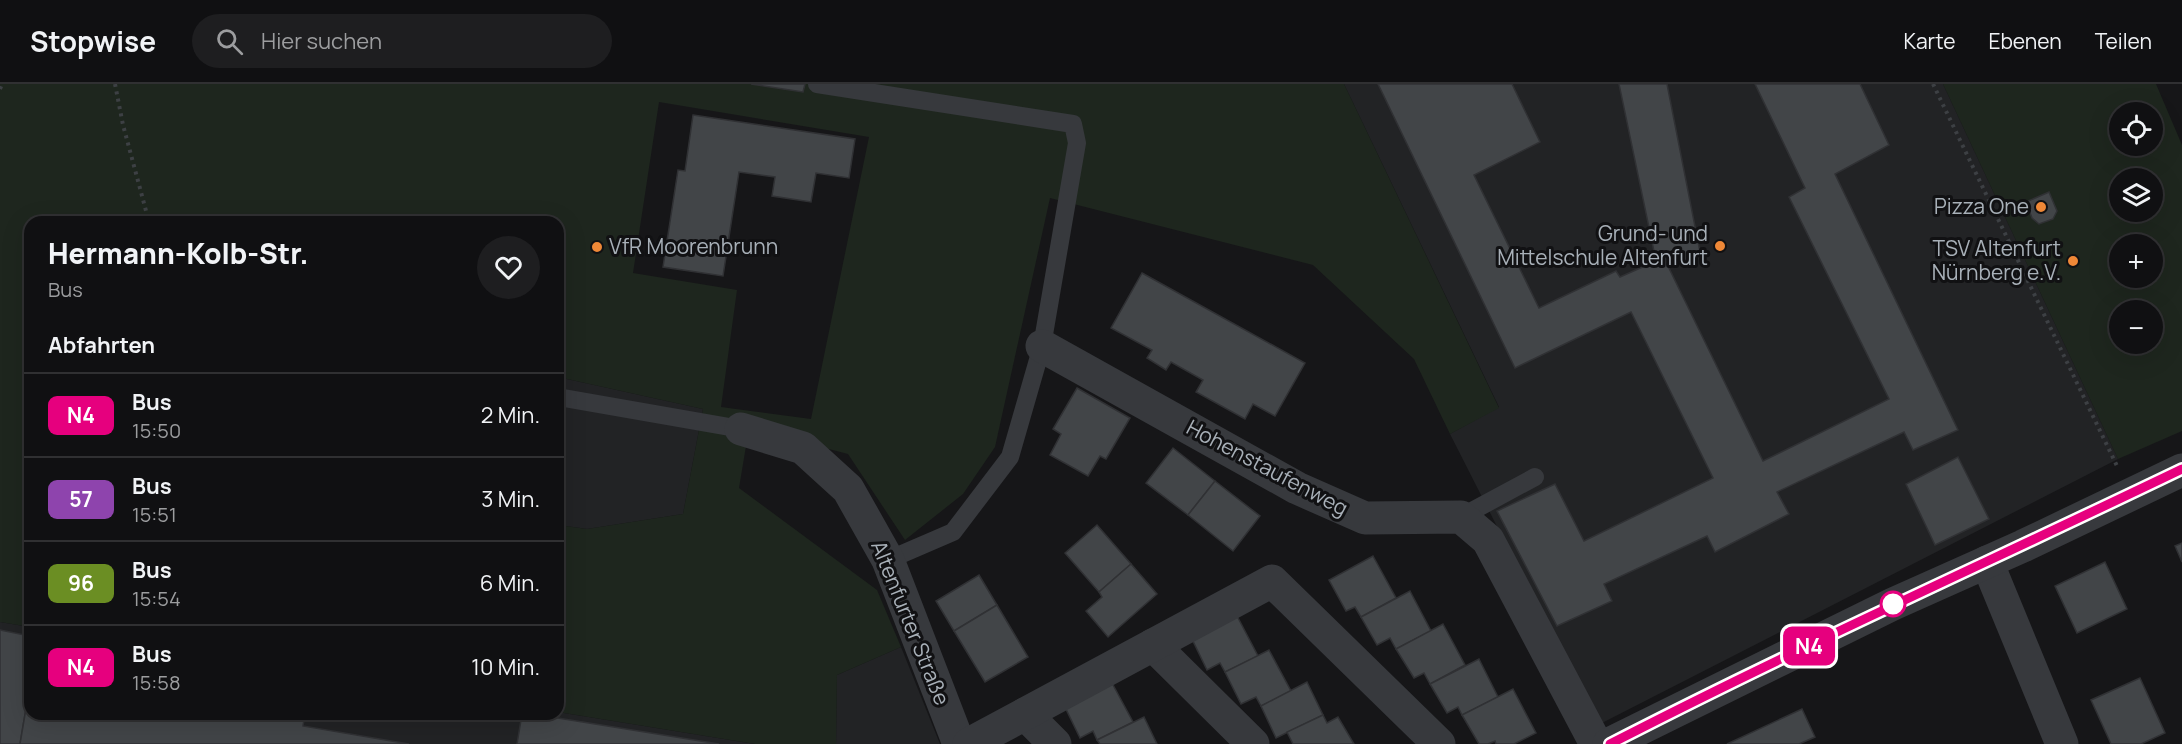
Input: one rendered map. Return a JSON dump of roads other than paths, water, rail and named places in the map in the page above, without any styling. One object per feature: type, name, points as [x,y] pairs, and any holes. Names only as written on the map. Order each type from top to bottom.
[{"type":"street","name":"Hohenstaufenweg","points":[[1042,345],[1297,488],[1365,518],[1461,517]]},
{"type":"street","name":"Altenfurter Straße","points":[[741,429],[803,448],[848,489],[888,560],[959,744]]},
{"type":"street","points":[[1461,517],[1488,540],[1613,742],[1877,612],[2182,470]]},
{"type":"street","points":[[1988,562],[2062,744]]},
{"type":"street","points":[[969,744],[1272,581],[1439,744]]},
{"type":"street","points":[[1153,645],[1253,744]]},
{"type":"street","points":[[1025,714],[1055,744]]},
{"type":"lane","points":[[817,84],[1073,124],[1077,143],[1042,345],[1010,457],[953,531],[888,560]]},
{"type":"lane","points":[[564,398],[741,429]]},
{"type":"lane","points":[[1461,517],[1535,477]]},
{"type":"place","name":"Pizza One","points":[[2041,207]]},
{"type":"place","name":"Grund- und Mittelschule Altenfurt","points":[[1720,246]]},
{"type":"place","name":"VfR Moorenbrunn","points":[[597,247]]},
{"type":"place","name":"TSV Altenfurt Nürnberg e.V.","points":[[2073,261]]}]
